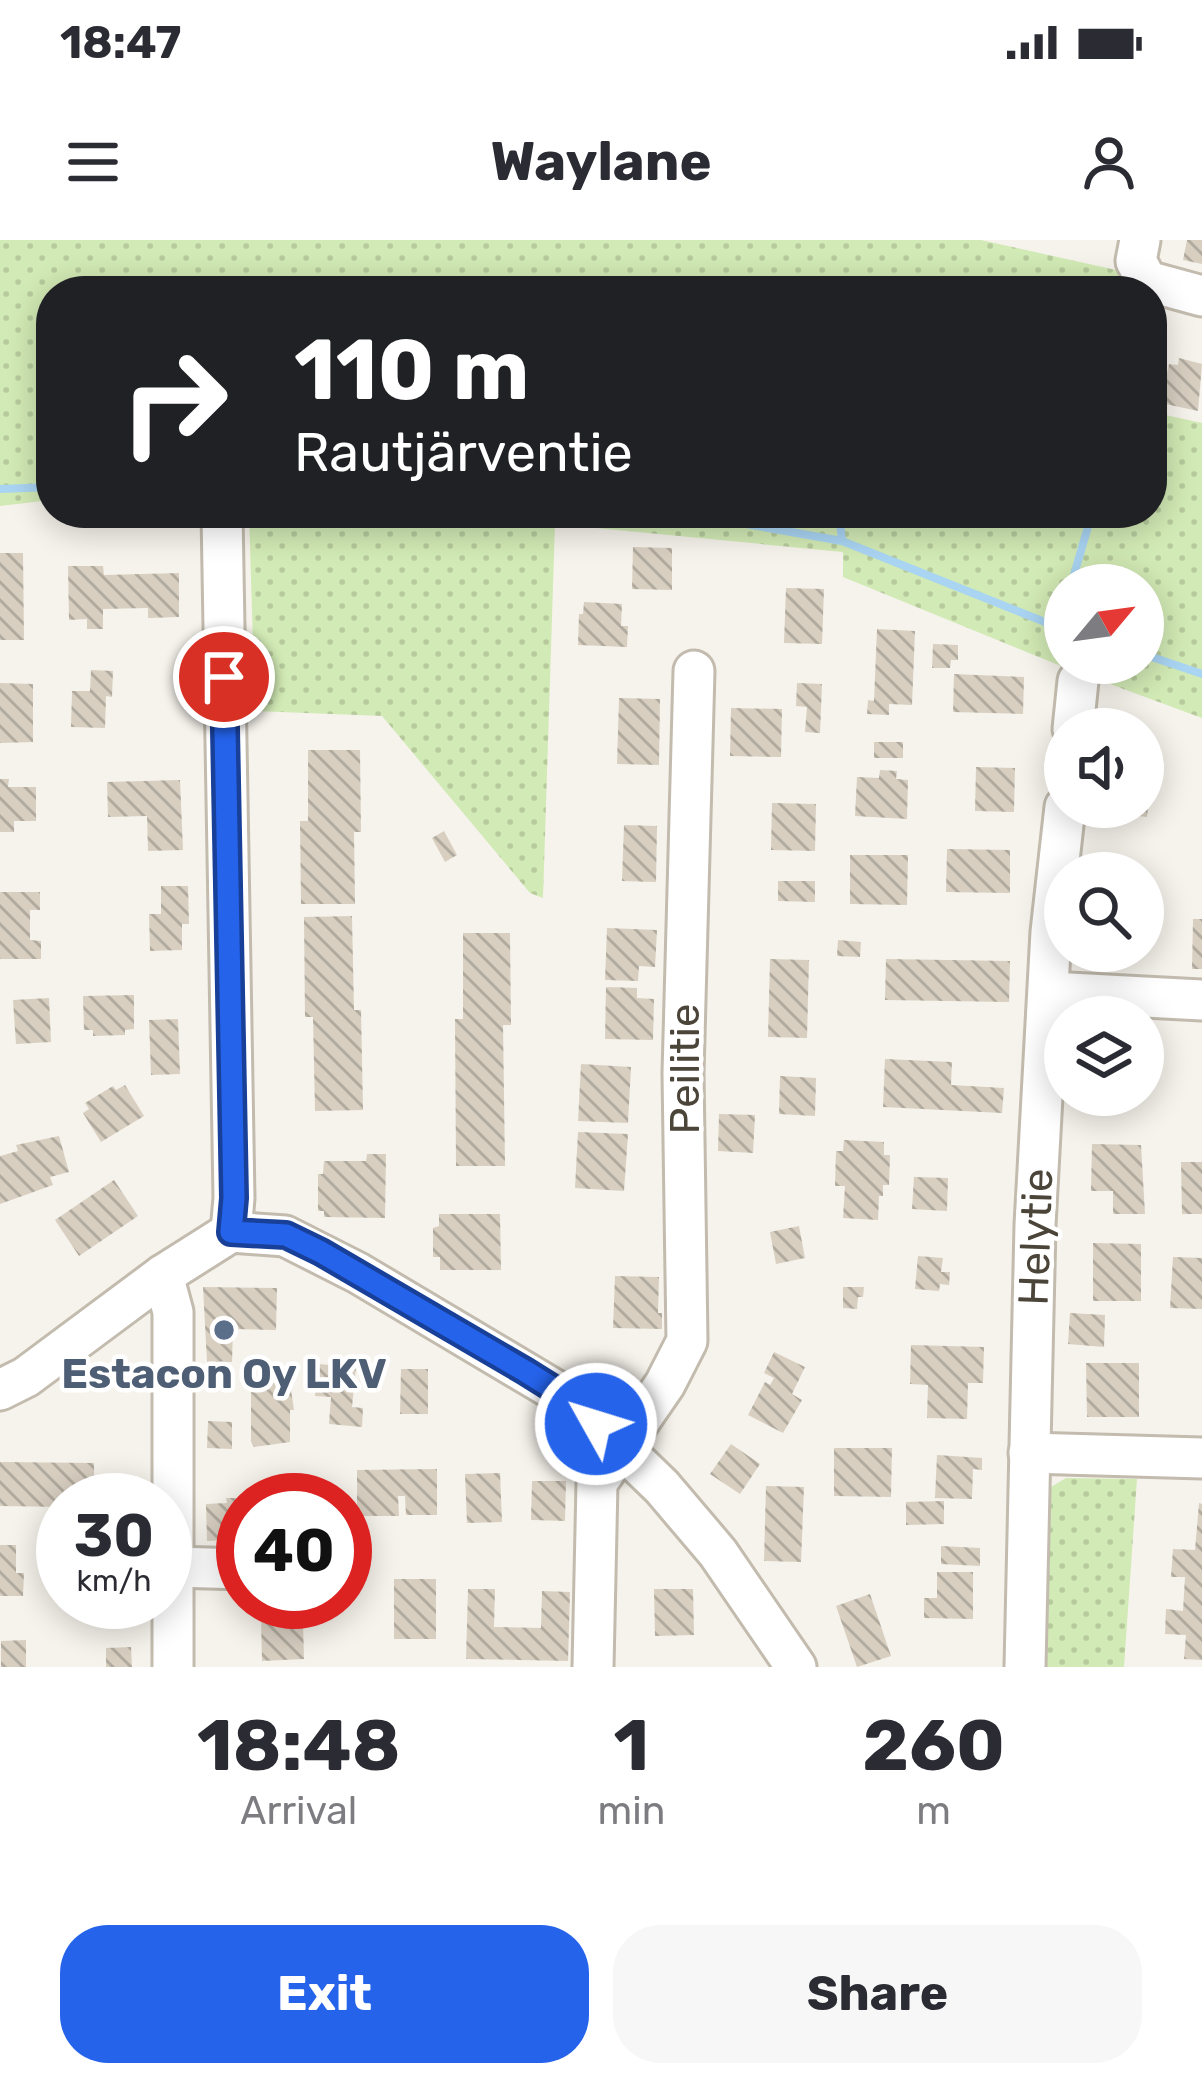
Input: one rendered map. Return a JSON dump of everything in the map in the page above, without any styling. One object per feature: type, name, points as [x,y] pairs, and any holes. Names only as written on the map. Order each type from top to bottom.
[{"type":"street","points":[[1140,240],[1136,261],[1145,276]]},
{"type":"street","points":[[1167,286],[1202,296]]},
{"type":"street","points":[[222,528],[231,1232]]},
{"type":"street","name":"Peilitie","points":[[593,1667],[597,1483],[665,1384],[687,1341],[683,1072],[694,671]]},
{"type":"street","name":"Helytie","points":[[1025,1667],[1035,1225],[1063,828]]},
{"type":"street","points":[[1050,992],[1202,1000]]},
{"type":"street","points":[[0,1390],[26,1377],[163,1275],[231,1232],[286,1235],[573,1401],[662,1487],[718,1553],[796,1667]]},
{"type":"street","points":[[163,1275],[173,1312],[174,1473]]},
{"type":"street","points":[[1029,1453],[1202,1458]]},
{"type":"street","points":[[173,1629],[173,1667]]},
{"type":"green space","points":[[0,240],[981,240],[1125,272],[1124,276],[36,276],[36,502],[0,506]]},
{"type":"green space","points":[[1167,415],[1202,423],[1202,718],[1110,684],[1164,684],[1164,564],[1044,564],[1044,659],[843,577],[843,552],[596,528],[1167,528]]},
{"type":"green space","points":[[249,528],[555,528],[543,898],[530,893],[382,716],[255,711]]},
{"type":"green space","points":[[1066,1478],[1137,1479],[1124,1667],[1047,1667],[1051,1487]]},
{"type":"building","points":[[1187,240],[1202,240],[1202,264],[1183,260]]},
{"type":"building","points":[[1179,358],[1202,364],[1198,411],[1167,404],[1169,364],[1178,365]]},
{"type":"building","points":[[633,547],[672,548],[672,590],[632,589]]},
{"type":"building","points":[[0,553],[23,553],[24,640],[0,640]]},
{"type":"building","points":[[68,566],[103,566],[104,575],[179,573],[179,617],[148,618],[148,608],[103,609],[103,629],[87,629],[87,619],[69,620]]},
{"type":"building","points":[[786,588],[824,589],[822,644],[784,643]]},
{"type":"building","points":[[584,602],[622,604],[627,647],[578,645]]},
{"type":"building","points":[[877,629],[915,631],[912,705],[889,704],[889,715],[867,714],[868,700],[874,701]]},
{"type":"building","points":[[933,644],[958,645],[958,660],[951,660],[950,668],[932,668]]},
{"type":"building","points":[[91,670],[113,671],[105,728],[71,727],[72,691],[90,691]]},
{"type":"building","points":[[954,674],[1024,677],[1023,714],[953,712]]},
{"type":"building","points":[[0,683],[33,684],[33,742],[0,743]]},
{"type":"building","points":[[797,683],[822,684],[820,733],[805,732],[807,707],[796,706]]},
{"type":"building","points":[[619,698],[660,699],[659,765],[617,764]]},
{"type":"building","points":[[731,708],[782,709],[781,757],[730,756]]},
{"type":"building","points":[[874,742],[903,742],[903,758],[874,758]]},
{"type":"building","points":[[308,750],[360,750],[361,832],[354,832],[355,904],[301,904],[300,821],[308,821]]},
{"type":"building","points":[[976,767],[1015,768],[1014,812],[975,811]]},
{"type":"building","points":[[880,770],[897,771],[896,779],[908,780],[907,819],[855,816],[857,777],[879,778]]},
{"type":"building","points":[[0,779],[9,779],[8,787],[36,787],[36,821],[14,821],[14,832],[0,832]]},
{"type":"building","points":[[180,780],[183,850],[148,851],[147,816],[108,817],[107,782]]},
{"type":"building","points":[[772,803],[816,804],[815,851],[771,850]]},
{"type":"building","points":[[624,825],[657,826],[656,882],[622,881]]},
{"type":"building","points":[[444,831],[457,855],[445,862],[432,838]]},
{"type":"building","points":[[947,849],[1010,850],[1010,893],[946,892]]},
{"type":"building","points":[[850,855],[908,855],[907,905],[850,904]]},
{"type":"building","points":[[778,881],[815,881],[815,902],[778,901]]},
{"type":"building","points":[[161,886],[188,886],[189,924],[182,924],[182,950],[150,951],[149,914],[161,914]]},
{"type":"building","points":[[0,892],[40,892],[40,910],[30,910],[30,940],[41,941],[41,959],[0,959]]},
{"type":"building","points":[[352,916],[354,1010],[361,1010],[363,1110],[315,1111],[313,1017],[305,1017],[304,917]]},
{"type":"building","points":[[1193,919],[1202,919],[1202,969],[1192,969]]},
{"type":"building","points":[[607,928],[657,930],[655,967],[639,966],[638,981],[605,980]]},
{"type":"building","points":[[463,933],[510,933],[511,1025],[503,1025],[505,1166],[456,1166],[455,1019],[463,1019]]},
{"type":"building","points":[[838,940],[861,942],[860,957],[837,956]]},
{"type":"building","points":[[770,959],[809,960],[807,1038],[768,1037]]},
{"type":"building","points":[[886,959],[1010,961],[1009,1002],[885,1000]]},
{"type":"building","points":[[606,987],[637,988],[637,998],[654,999],[653,1040],[605,1039]]},
{"type":"building","points":[[134,995],[134,1029],[125,1030],[125,1035],[93,1036],[93,1030],[84,1030],[83,996]]},
{"type":"building","points":[[49,998],[51,1042],[16,1044],[13,1000]]},
{"type":"building","points":[[178,1019],[180,1074],[151,1075],[149,1020]]},
{"type":"building","points":[[885,1059],[952,1062],[951,1085],[1004,1088],[1002,1113],[883,1107]]},
{"type":"building","points":[[581,1064],[631,1067],[628,1123],[578,1121]]},
{"type":"building","points":[[780,1076],[816,1078],[815,1116],[779,1114]]},
{"type":"building","points":[[125,1085],[144,1116],[101,1142],[83,1113],[89,1109],[85,1103],[113,1086],[116,1090]]},
{"type":"building","points":[[719,1114],[755,1115],[753,1153],[718,1151]]},
{"type":"building","points":[[578,1132],[628,1134],[624,1191],[575,1188]]},
{"type":"building","points":[[59,1136],[69,1172],[50,1177],[53,1185],[0,1204],[0,1156],[18,1151],[16,1145]]},
{"type":"building","points":[[844,1140],[884,1142],[884,1155],[890,1155],[889,1185],[883,1185],[883,1196],[879,1196],[878,1220],[843,1218],[845,1186],[835,1186],[836,1151],[843,1151]]},
{"type":"building","points":[[1092,1144],[1141,1145],[1145,1214],[1113,1214],[1113,1191],[1091,1191]]},
{"type":"building","points":[[367,1154],[386,1154],[385,1218],[324,1217],[324,1211],[318,1211],[318,1174],[323,1174],[324,1161],[366,1161]]},
{"type":"building","points":[[1181,1162],[1202,1162],[1202,1214],[1182,1214]]},
{"type":"building","points":[[914,1177],[948,1178],[947,1211],[912,1209]]},
{"type":"building","points":[[114,1180],[138,1216],[79,1256],[55,1220]]},
{"type":"building","points":[[439,1214],[500,1214],[501,1270],[440,1270],[440,1257],[433,1257],[433,1228],[439,1226]]},
{"type":"building","points":[[799,1226],[805,1258],[776,1264],[770,1232]]},
{"type":"building","points":[[1093,1243],[1141,1244],[1141,1301],[1093,1301]]},
{"type":"building","points":[[918,1256],[943,1258],[941,1272],[950,1272],[949,1285],[940,1284],[939,1291],[915,1289]]},
{"type":"building","points":[[1173,1257],[1202,1258],[1202,1309],[1170,1308]]},
{"type":"building","points":[[615,1276],[659,1277],[662,1329],[613,1328]]},
{"type":"building","points":[[203,1287],[277,1288],[276,1330],[233,1329],[232,1362],[207,1362]]},
{"type":"building","points":[[843,1287],[864,1287],[857,1309],[843,1308]]},
{"type":"building","points":[[1070,1313],[1105,1315],[1104,1347],[1068,1344]]},
{"type":"building","points":[[911,1345],[984,1347],[983,1383],[968,1383],[967,1419],[927,1418],[928,1385],[910,1384]]},
{"type":"building","points":[[774,1352],[805,1367],[792,1394],[802,1400],[783,1433],[748,1415],[765,1382],[770,1385],[774,1378],[764,1373]]},
{"type":"building","points":[[1086,1363],[1139,1363],[1139,1417],[1087,1417]]},
{"type":"building","points":[[318,1364],[356,1367],[352,1407],[363,1408],[362,1427],[329,1424],[331,1397],[315,1396]]},
{"type":"building","points":[[401,1369],[428,1369],[428,1414],[400,1414]]},
{"type":"building","points":[[251,1383],[290,1383],[294,1410],[290,1410],[290,1442],[254,1447]]},
{"type":"building","points":[[208,1421],[232,1422],[232,1449],[207,1448]]},
{"type":"building","points":[[731,1444],[760,1464],[740,1494],[710,1474]]},
{"type":"building","points":[[834,1448],[892,1448],[891,1497],[834,1496]]},
{"type":"building","points":[[937,1455],[982,1458],[982,1470],[973,1469],[972,1499],[935,1498]]},
{"type":"building","points":[[0,1462],[94,1463],[94,1473],[36,1473],[36,1507],[0,1506]]},
{"type":"building","points":[[437,1469],[437,1515],[406,1515],[405,1496],[398,1496],[399,1516],[372,1516],[372,1473],[357,1470]]},
{"type":"building","points":[[500,1473],[502,1522],[467,1523],[465,1474]]},
{"type":"building","points":[[532,1481],[566,1481],[565,1521],[531,1520]]},
{"type":"building","points":[[766,1486],[804,1487],[801,1562],[764,1561]]},
{"type":"building","points":[[944,1501],[944,1524],[906,1525],[906,1502]]},
{"type":"building","points":[[1199,1503],[1202,1660],[1184,1659],[1186,1635],[1165,1634],[1166,1609],[1183,1611],[1185,1577],[1171,1577],[1173,1549],[1195,1550]]},
{"type":"building","points":[[206,1504],[216,1504],[216,1541],[207,1541]]},
{"type":"building","points":[[0,1545],[16,1545],[16,1573],[24,1573],[23,1596],[0,1596]]},
{"type":"building","points":[[941,1546],[980,1548],[980,1566],[941,1564]]},
{"type":"building","points":[[937,1572],[973,1572],[973,1619],[924,1618],[924,1598],[937,1598]]},
{"type":"building","points":[[394,1579],[436,1579],[436,1639],[394,1639]]},
{"type":"building","points":[[468,1589],[495,1589],[494,1627],[541,1628],[542,1591],[570,1592],[568,1661],[466,1659]]},
{"type":"building","points":[[654,1589],[693,1589],[694,1635],[655,1636]]},
{"type":"building","points":[[870,1594],[891,1656],[857,1667],[836,1606]]},
{"type":"building","points":[[261,1629],[303,1629],[304,1659],[262,1661]]},
{"type":"building","points":[[26,1640],[26,1667],[1,1667],[1,1641]]},
{"type":"building","points":[[131,1647],[132,1667],[106,1667],[106,1648]]},
{"type":"waterway","points":[[0,489],[36,488]]},
{"type":"waterway","points":[[769,528],[842,541],[1044,622]]},
{"type":"waterway","points":[[841,528],[842,541]]},
{"type":"waterway","points":[[1077,564],[1088,528]]},
{"type":"waterway","points":[[1164,661],[1202,674]]},
{"type":"place","name":"Estacon Oy LKV","points":[[224,1330]]},
{"type":"route","points":[[224,677],[231,1232],[286,1235],[321,1252],[573,1401],[596,1424]]}]
